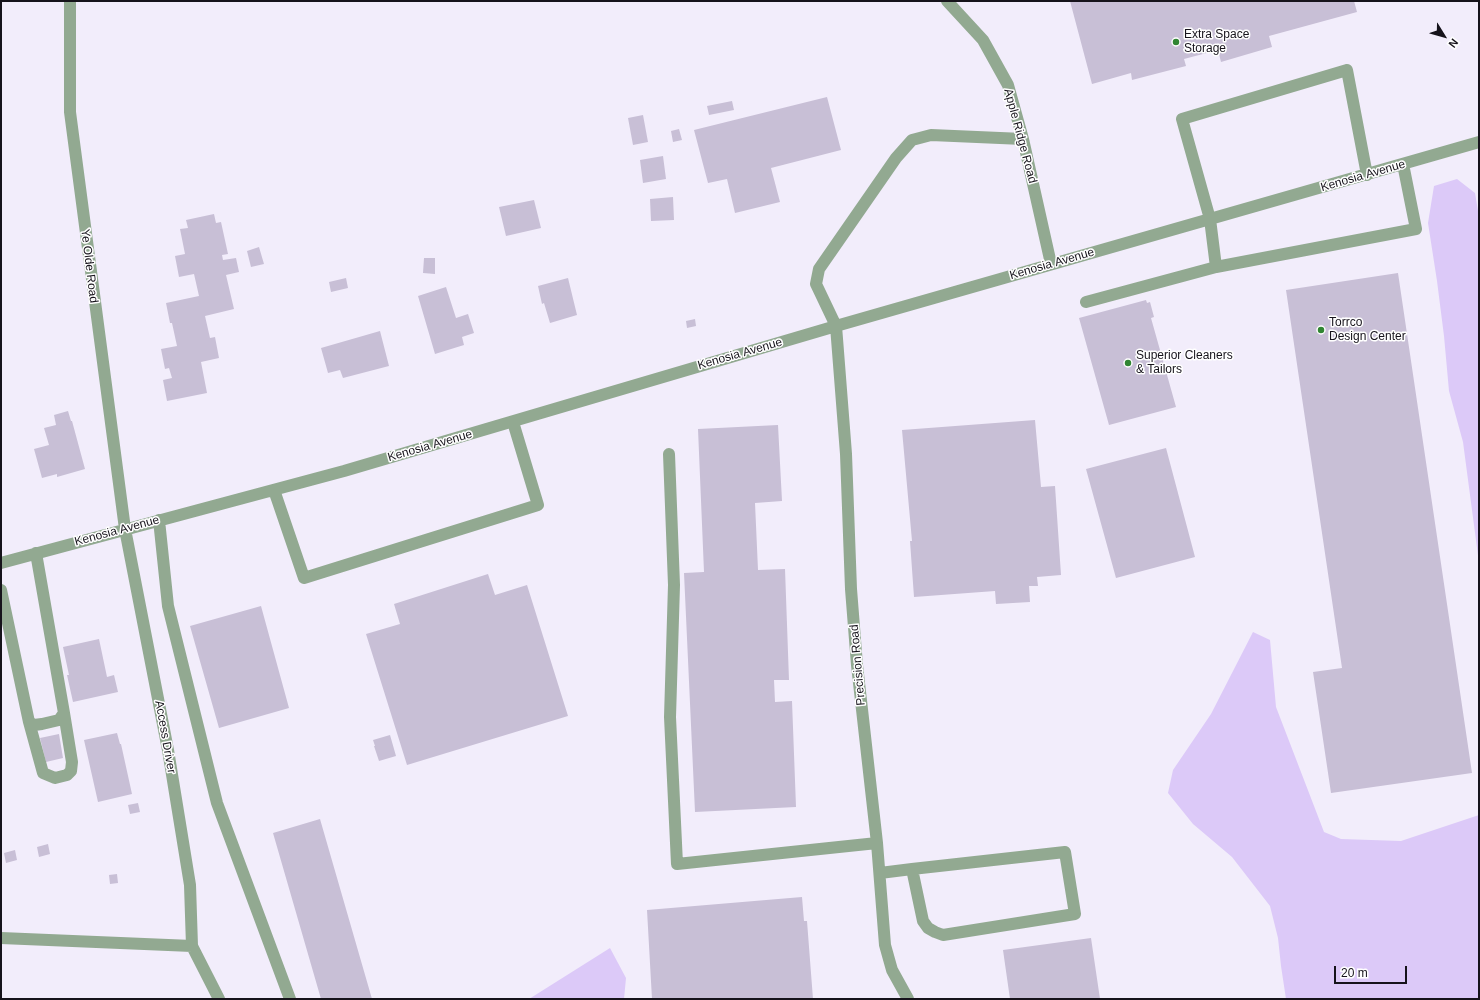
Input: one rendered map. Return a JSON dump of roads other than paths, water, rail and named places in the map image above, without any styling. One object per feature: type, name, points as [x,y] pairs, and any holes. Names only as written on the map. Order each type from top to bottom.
[{"type":"street","name":"Ye Olde Road","points":[[70,1],[70,112],[125,529]]},
{"type":"street","name":"Apple Ridge Road","points":[[948,1],[983,40],[1008,85],[1023,139],[1051,264]]},
{"type":"street","points":[[1216,267],[1210,219],[1182,118],[1347,70],[1367,175]]},
{"type":"street","points":[[836,326],[816,284],[819,269],[896,158],[912,140],[931,134],[1023,139]]},
{"type":"street","name":"Kenosia Avenue","points":[[1,562],[274,490],[513,422],[1051,264],[1478,144]]},
{"type":"street","points":[[1086,302],[1216,267],[1416,229],[1404,164]]},
{"type":"street","name":"Precision Road","points":[[836,326],[846,454],[851,589],[857,665],[877,843],[885,945],[892,970],[908,999]]},
{"type":"street","points":[[274,490],[304,578],[538,505],[513,422]]},
{"type":"street","points":[[669,454],[674,585],[670,717],[677,864],[877,843]]},
{"type":"street","points":[[159,520],[168,606],[217,803],[290,999]]},
{"type":"street","name":"Access Driver","points":[[125,529],[166,742],[189,877],[192,946],[219,999]]},
{"type":"street","points":[[1,590],[29,722],[42,773],[55,778],[67,775],[71,770],[72,762],[36,553]]},
{"type":"street","points":[[29,722],[34,725],[59,720],[64,713]]},
{"type":"street","points":[[880,873],[912,869],[1066,852],[1075,914],[944,935],[928,928],[923,921],[912,869]]},
{"type":"street","points":[[1,938],[192,946]]},
{"type":"place","name":"Extra Space Storage","points":[[1176,42]]},
{"type":"place","name":"Torrco Design Center","points":[[1321,330]]},
{"type":"place","name":"Superior Cleaners & Tailors","points":[[1128,363]]}]
